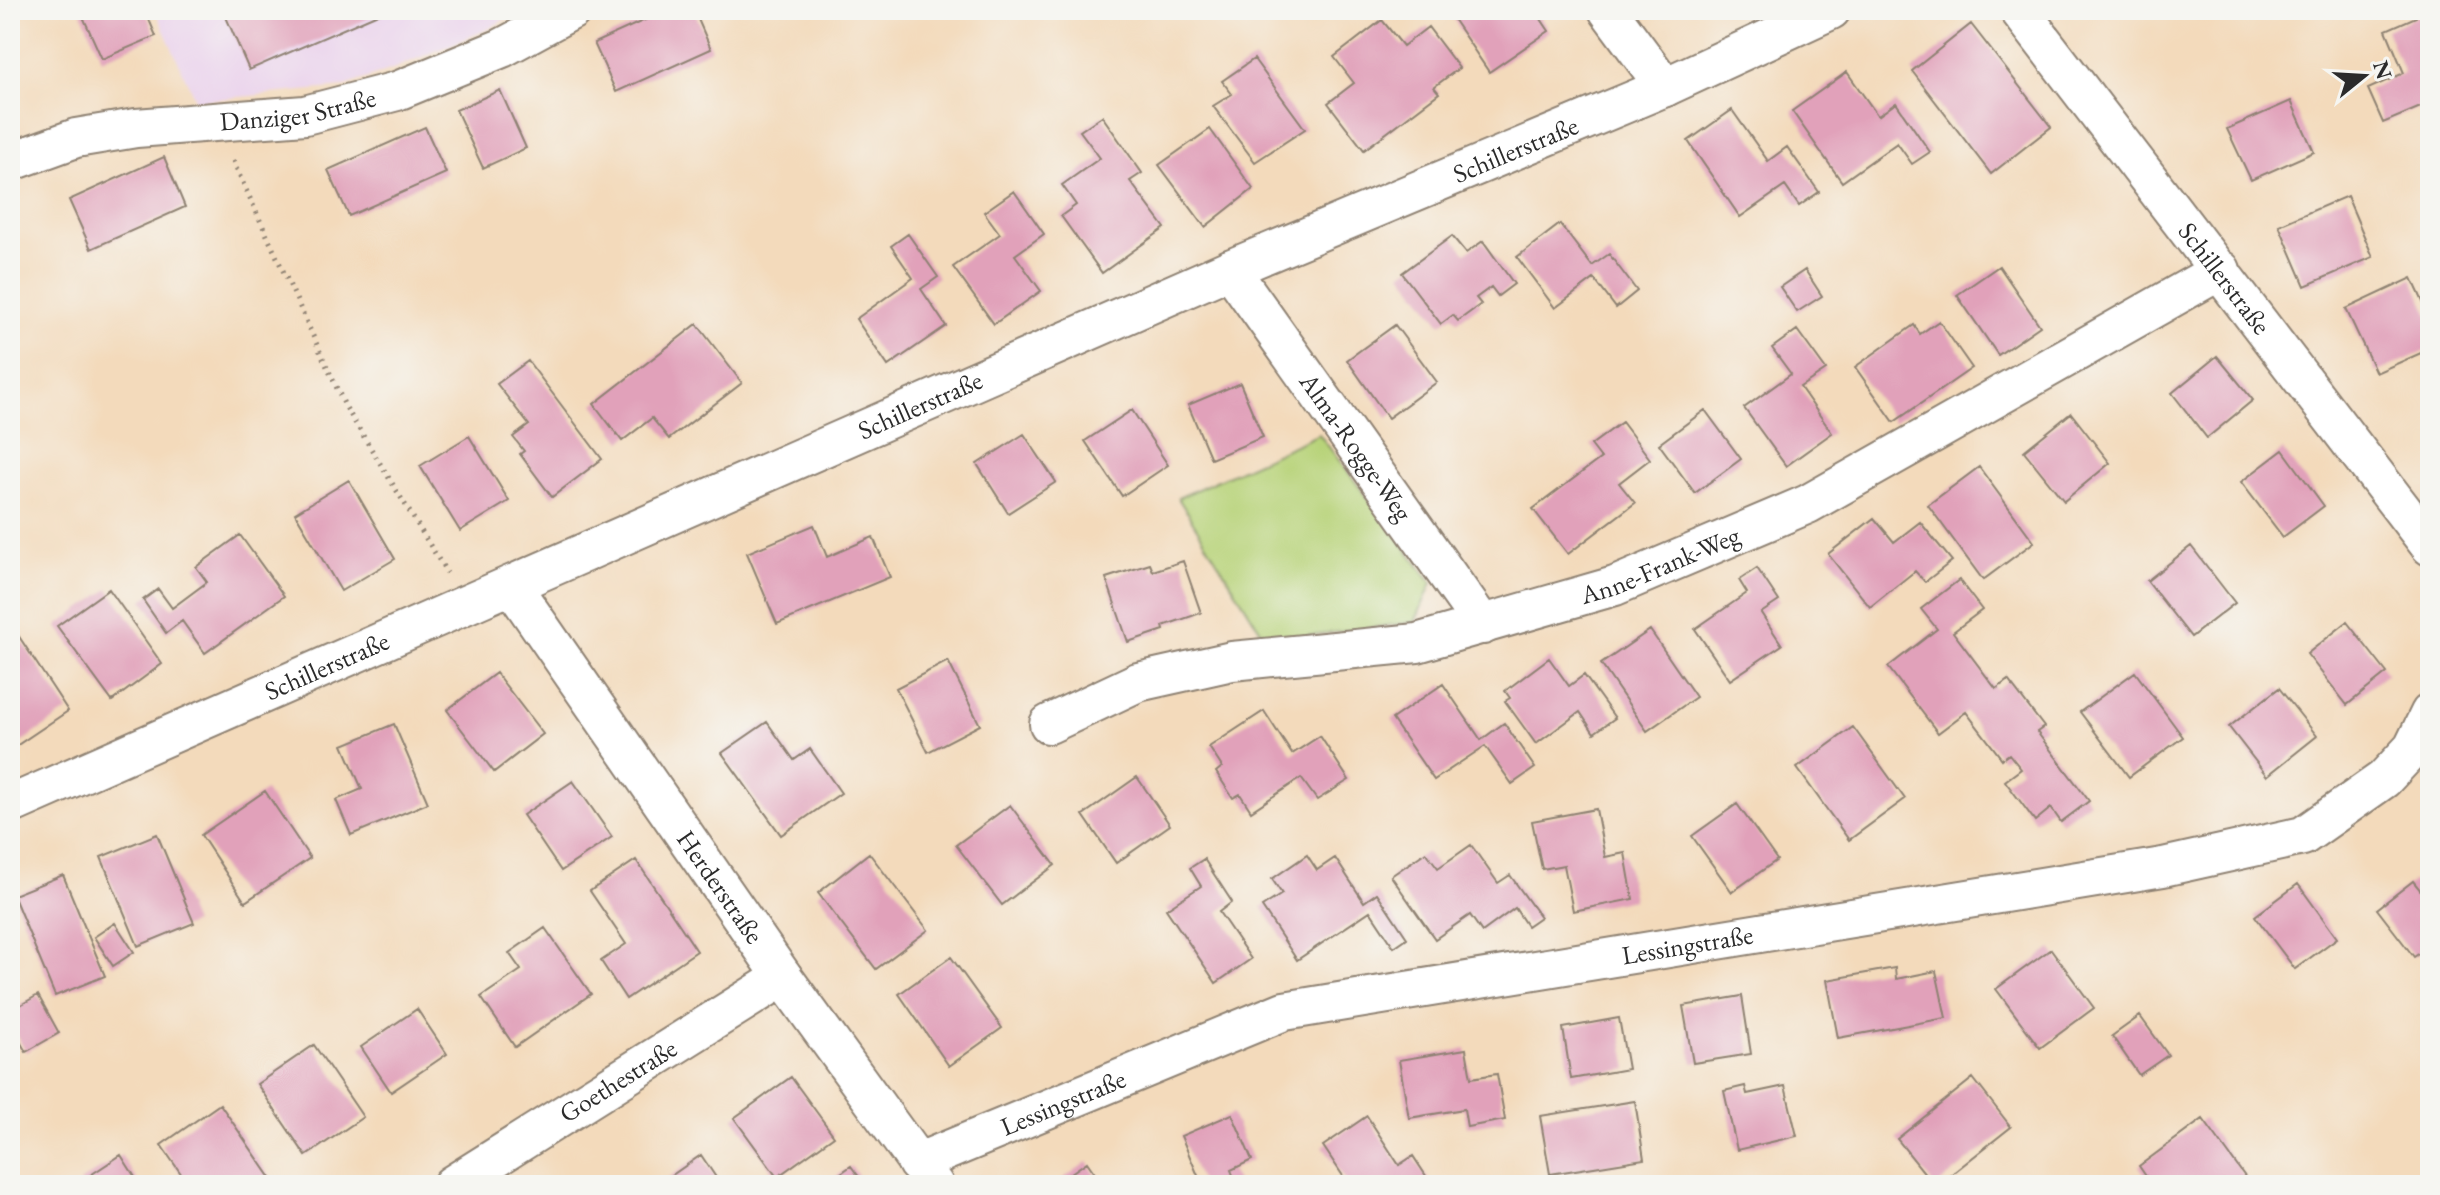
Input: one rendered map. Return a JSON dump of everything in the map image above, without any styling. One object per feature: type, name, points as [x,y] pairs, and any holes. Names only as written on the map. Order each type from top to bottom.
[{"type":"street","name":"Danziger Straße","points":[[10,162],[76,138],[136,128],[305,115],[397,91],[502,48],[572,10]]},
{"type":"street","points":[[1608,10],[1665,87]]},
{"type":"street","name":"Schillerstraße","points":[[10,805],[1230,269],[1665,87],[1831,10]]},
{"type":"street","name":"Schillerstraße","points":[[2019,10],[2430,546]]},
{"type":"street","name":"Alma-Rogge-Weg","points":[[1230,269],[1483,625]]},
{"type":"street","name":"Anne-Frank-Weg","points":[[1049,724],[1138,682],[1232,661],[1417,643],[1615,586],[1808,504],[2221,270]]},
{"type":"street","name":"Herderstraße","points":[[512,586],[783,977],[925,1174]]},
{"type":"street","name":"Lessingstraße","points":[[925,1174],[1284,1011],[2163,867],[2303,836],[2384,779],[2413,748],[2430,713]]},
{"type":"street","name":"Goethestraße","points":[[452,1185],[783,977]]},
{"type":"path","points":[[215,122],[345,406],[466,605]]},
{"type":"shaded area","points":[[155,10],[521,10],[488,29],[343,87],[196,101]]},
{"type":"green space","points":[[1319,434],[1432,583],[1415,622],[1267,641],[1178,498]]},
{"type":"building","points":[[80,10],[145,10],[156,36],[102,59]]},
{"type":"building","points":[[223,10],[387,10],[249,70]]},
{"type":"building","points":[[667,10],[694,10],[711,49],[616,92],[594,43]]},
{"type":"building","points":[[1447,10],[1535,10],[1549,31],[1489,72]]},
{"type":"building","points":[[2414,10],[2430,10],[2430,103],[2383,123],[2368,89],[2404,73],[2386,30],[2416,17]]},
{"type":"building","points":[[1382,20],[1403,46],[1428,27],[1459,68],[1434,87],[1439,93],[1364,150],[1328,103],[1354,83],[1334,57]]},
{"type":"building","points":[[1971,24],[2051,127],[1991,174],[1912,71]]},
{"type":"building","points":[[1254,59],[1305,129],[1255,162],[1213,106],[1232,94],[1222,81]]},
{"type":"building","points":[[1847,72],[1878,116],[1896,103],[1930,152],[1912,164],[1897,143],[1842,182],[1792,111]]},
{"type":"building","points":[[500,90],[526,148],[483,168],[456,110]]},
{"type":"building","points":[[2291,101],[2314,152],[2251,180],[2227,129]]},
{"type":"building","points":[[1732,110],[1768,161],[1787,147],[1819,192],[1799,206],[1785,186],[1740,217],[1688,141]]},
{"type":"building","points":[[1102,116],[1142,173],[1130,181],[1165,228],[1102,273],[1061,216],[1076,205],[1062,185],[1100,158],[1080,131]]},
{"type":"building","points":[[425,127],[446,173],[349,216],[328,170]]},
{"type":"building","points":[[1210,129],[1253,189],[1205,227],[1159,165]]},
{"type":"building","points":[[164,157],[185,207],[91,249],[69,200]]},
{"type":"building","points":[[1014,191],[1044,234],[1015,255],[1041,291],[994,324],[953,267],[1000,234],[984,212]]},
{"type":"building","points":[[2347,196],[2373,257],[2305,286],[2279,225]]},
{"type":"building","points":[[1560,224],[1592,266],[1609,254],[1637,291],[1616,308],[1594,279],[1555,308],[1517,257]]},
{"type":"building","points":[[908,234],[938,277],[921,289],[946,326],[888,366],[856,319],[913,278],[891,246]]},
{"type":"building","points":[[1452,236],[1466,253],[1483,241],[1514,284],[1498,296],[1491,287],[1476,298],[1481,304],[1458,321],[1453,315],[1441,324],[1402,273]]},
{"type":"building","points":[[1999,266],[2040,326],[1998,355],[1957,295]]},
{"type":"building","points":[[1805,270],[1822,296],[1797,312],[1780,287]]},
{"type":"building","points":[[2412,278],[2430,317],[2430,349],[2376,373],[2346,309]]},
{"type":"building","points":[[1939,321],[1972,368],[1894,422],[1855,367],[1914,325],[1920,334]]},
{"type":"building","points":[[697,324],[742,383],[669,439],[652,418],[622,441],[594,404]]},
{"type":"building","points":[[1395,325],[1437,382],[1388,418],[1347,360]]},
{"type":"building","points":[[1797,330],[1826,370],[1800,387],[1832,433],[1786,466],[1744,408],[1791,374],[1772,348]]},
{"type":"building","points":[[2217,356],[2253,400],[2207,438],[2172,393]]},
{"type":"building","points":[[528,361],[602,459],[552,497],[520,454],[524,451],[513,437],[529,425],[497,384]]},
{"type":"building","points":[[1240,383],[1263,437],[1211,459],[1188,405]]},
{"type":"building","points":[[1132,410],[1168,465],[1122,496],[1085,441]]},
{"type":"building","points":[[1705,410],[1741,459],[1695,493],[1659,444]]},
{"type":"building","points":[[2071,413],[2110,463],[2064,501],[2024,451]]},
{"type":"building","points":[[1622,422],[1650,459],[1619,483],[1635,503],[1568,554],[1533,509],[1601,458],[1591,445]]},
{"type":"building","points":[[1024,434],[1056,482],[1008,513],[977,464]]},
{"type":"building","points":[[469,436],[509,501],[460,531],[420,466]]},
{"type":"building","points":[[2283,450],[2324,506],[2283,537],[2241,482]]},
{"type":"building","points":[[1979,467],[2034,542],[1983,580],[1928,505]]},
{"type":"building","points":[[349,480],[395,559],[341,591],[295,513]]},
{"type":"building","points":[[1874,518],[1894,542],[1920,522],[1952,561],[1925,582],[1915,571],[1870,607],[1828,554]]},
{"type":"building","points":[[814,525],[827,557],[873,537],[890,577],[777,624],[747,553]]},
{"type":"building","points":[[240,535],[284,596],[205,653],[182,621],[166,633],[143,600],[158,589],[172,608],[207,582],[196,567]]},
{"type":"building","points":[[2191,546],[2235,603],[2191,637],[2147,581]]},
{"type":"building","points":[[1183,561],[1201,613],[1128,642],[1106,578],[1150,564],[1153,571]]},
{"type":"building","points":[[1757,568],[1779,601],[1761,613],[1782,645],[1730,680],[1695,629],[1747,593],[1739,580]]},
{"type":"building","points":[[1959,580],[1982,610],[1953,632],[1996,689],[2008,680],[2044,727],[2037,732],[2089,801],[2061,822],[2051,808],[2035,821],[2005,781],[2021,769],[2009,754],[2002,759],[1966,712],[1938,733],[1888,667],[1937,629],[1921,609]]},
{"type":"building","points":[[109,589],[162,664],[112,701],[57,626]]},
{"type":"building","points":[[2347,622],[2387,673],[2347,705],[2307,654]]},
{"type":"building","points":[[1650,630],[1696,697],[1647,731],[1601,664]]},
{"type":"building","points":[[16,632],[68,711],[10,750],[10,636]]},
{"type":"building","points":[[1549,658],[1569,686],[1584,675],[1615,718],[1594,733],[1580,712],[1536,744],[1505,701],[1510,698],[1505,691]]},
{"type":"building","points":[[948,661],[980,725],[928,752],[896,688]]},
{"type":"building","points":[[2135,672],[2183,737],[2129,777],[2080,712]]},
{"type":"building","points":[[496,673],[543,734],[494,772],[447,710]]},
{"type":"building","points":[[1443,684],[1481,740],[1504,723],[1535,768],[1512,784],[1485,746],[1434,780],[1392,719]]},
{"type":"building","points":[[2279,688],[2317,736],[2267,776],[2229,727]]},
{"type":"building","points":[[1264,711],[1292,754],[1320,736],[1349,780],[1317,800],[1301,778],[1251,811],[1240,794],[1233,798],[1216,772],[1222,767],[1209,747]]},
{"type":"building","points":[[767,722],[794,760],[810,749],[841,793],[781,835],[722,753]]},
{"type":"building","points":[[394,724],[428,803],[351,835],[336,800],[362,789],[343,745]]},
{"type":"building","points":[[1853,727],[1905,799],[1849,840],[1797,768]]},
{"type":"building","points":[[1137,777],[1170,825],[1116,863],[1083,815]]},
{"type":"building","points":[[573,781],[612,837],[561,871],[523,815]]},
{"type":"building","points":[[265,791],[310,858],[245,902],[201,835]]},
{"type":"building","points":[[1737,804],[1777,860],[1732,892],[1692,836]]},
{"type":"building","points":[[1010,805],[1055,865],[1002,905],[956,845]]},
{"type":"building","points":[[1596,809],[1605,857],[1625,853],[1633,899],[1573,911],[1564,865],[1542,869],[1532,821]]},
{"type":"building","points":[[157,834],[194,923],[138,946],[101,857]]},
{"type":"building","points":[[1471,845],[1498,883],[1510,875],[1540,917],[1527,926],[1515,908],[1482,932],[1470,915],[1435,939],[1391,876],[1426,852],[1438,868]]},
{"type":"building","points":[[869,853],[928,930],[876,969],[818,893]]},
{"type":"building","points":[[1307,855],[1317,870],[1335,858],[1364,902],[1377,893],[1407,938],[1394,947],[1370,911],[1297,960],[1262,907],[1282,894],[1272,879]]},
{"type":"building","points":[[1204,859],[1232,902],[1219,912],[1251,959],[1216,983],[1166,909],[1201,886],[1190,868]]},
{"type":"building","points":[[636,860],[697,951],[626,999],[601,961],[626,944],[590,891]]},
{"type":"building","points":[[63,875],[105,976],[55,996],[13,895]]},
{"type":"building","points":[[2413,881],[2430,902],[2430,946],[2414,957],[2377,909]]},
{"type":"building","points":[[2298,884],[2337,938],[2295,969],[2255,916]]},
{"type":"building","points":[[115,923],[134,952],[113,966],[94,937]]},
{"type":"building","points":[[545,928],[591,994],[515,1047],[481,997],[521,970],[509,953]]},
{"type":"building","points":[[2051,949],[2094,1008],[2040,1048],[1996,989]]},
{"type":"building","points":[[951,957],[1002,1028],[949,1066],[899,994]]},
{"type":"building","points":[[1895,968],[1896,979],[1936,971],[1946,1018],[1838,1038],[1827,980]]},
{"type":"building","points":[[38,995],[59,1033],[26,1052],[10,1024],[10,1011]]},
{"type":"building","points":[[1742,996],[1751,1054],[1693,1063],[1683,1006]]},
{"type":"building","points":[[417,1009],[447,1054],[391,1092],[361,1047]]},
{"type":"building","points":[[2140,1016],[2168,1055],[2139,1075],[2112,1036]]},
{"type":"building","points":[[1619,1018],[1628,1069],[1571,1079],[1563,1028]]},
{"type":"building","points":[[314,1045],[363,1117],[306,1156],[257,1084]]},
{"type":"building","points":[[1466,1049],[1471,1078],[1497,1074],[1505,1120],[1467,1127],[1464,1109],[1409,1118],[1399,1060]]},
{"type":"building","points":[[791,1077],[834,1136],[777,1177],[734,1118]]},
{"type":"building","points":[[1973,1078],[2011,1127],[1938,1185],[1934,1185],[1897,1139]]},
{"type":"building","points":[[1745,1086],[1747,1094],[1785,1086],[1797,1136],[1737,1150],[1724,1091]]},
{"type":"building","points":[[1635,1101],[1644,1159],[1550,1174],[1540,1116]]},
{"type":"building","points":[[220,1104],[273,1181],[266,1185],[189,1185],[161,1145]]},
{"type":"building","points":[[1232,1114],[1252,1160],[1231,1170],[1237,1185],[1202,1185],[1181,1136]]},
{"type":"building","points":[[1367,1116],[1399,1165],[1413,1156],[1432,1185],[1349,1185],[1323,1146]]},
{"type":"building","points":[[2203,1119],[2251,1185],[2152,1185],[2139,1166]]},
{"type":"building","points":[[121,1155],[140,1185],[82,1185],[80,1182]]},
{"type":"building","points":[[701,1155],[721,1185],[658,1185]]},
{"type":"building","points":[[1087,1162],[1103,1185],[1054,1185]]},
{"type":"building","points":[[851,1166],[865,1185],[824,1185]]}]
